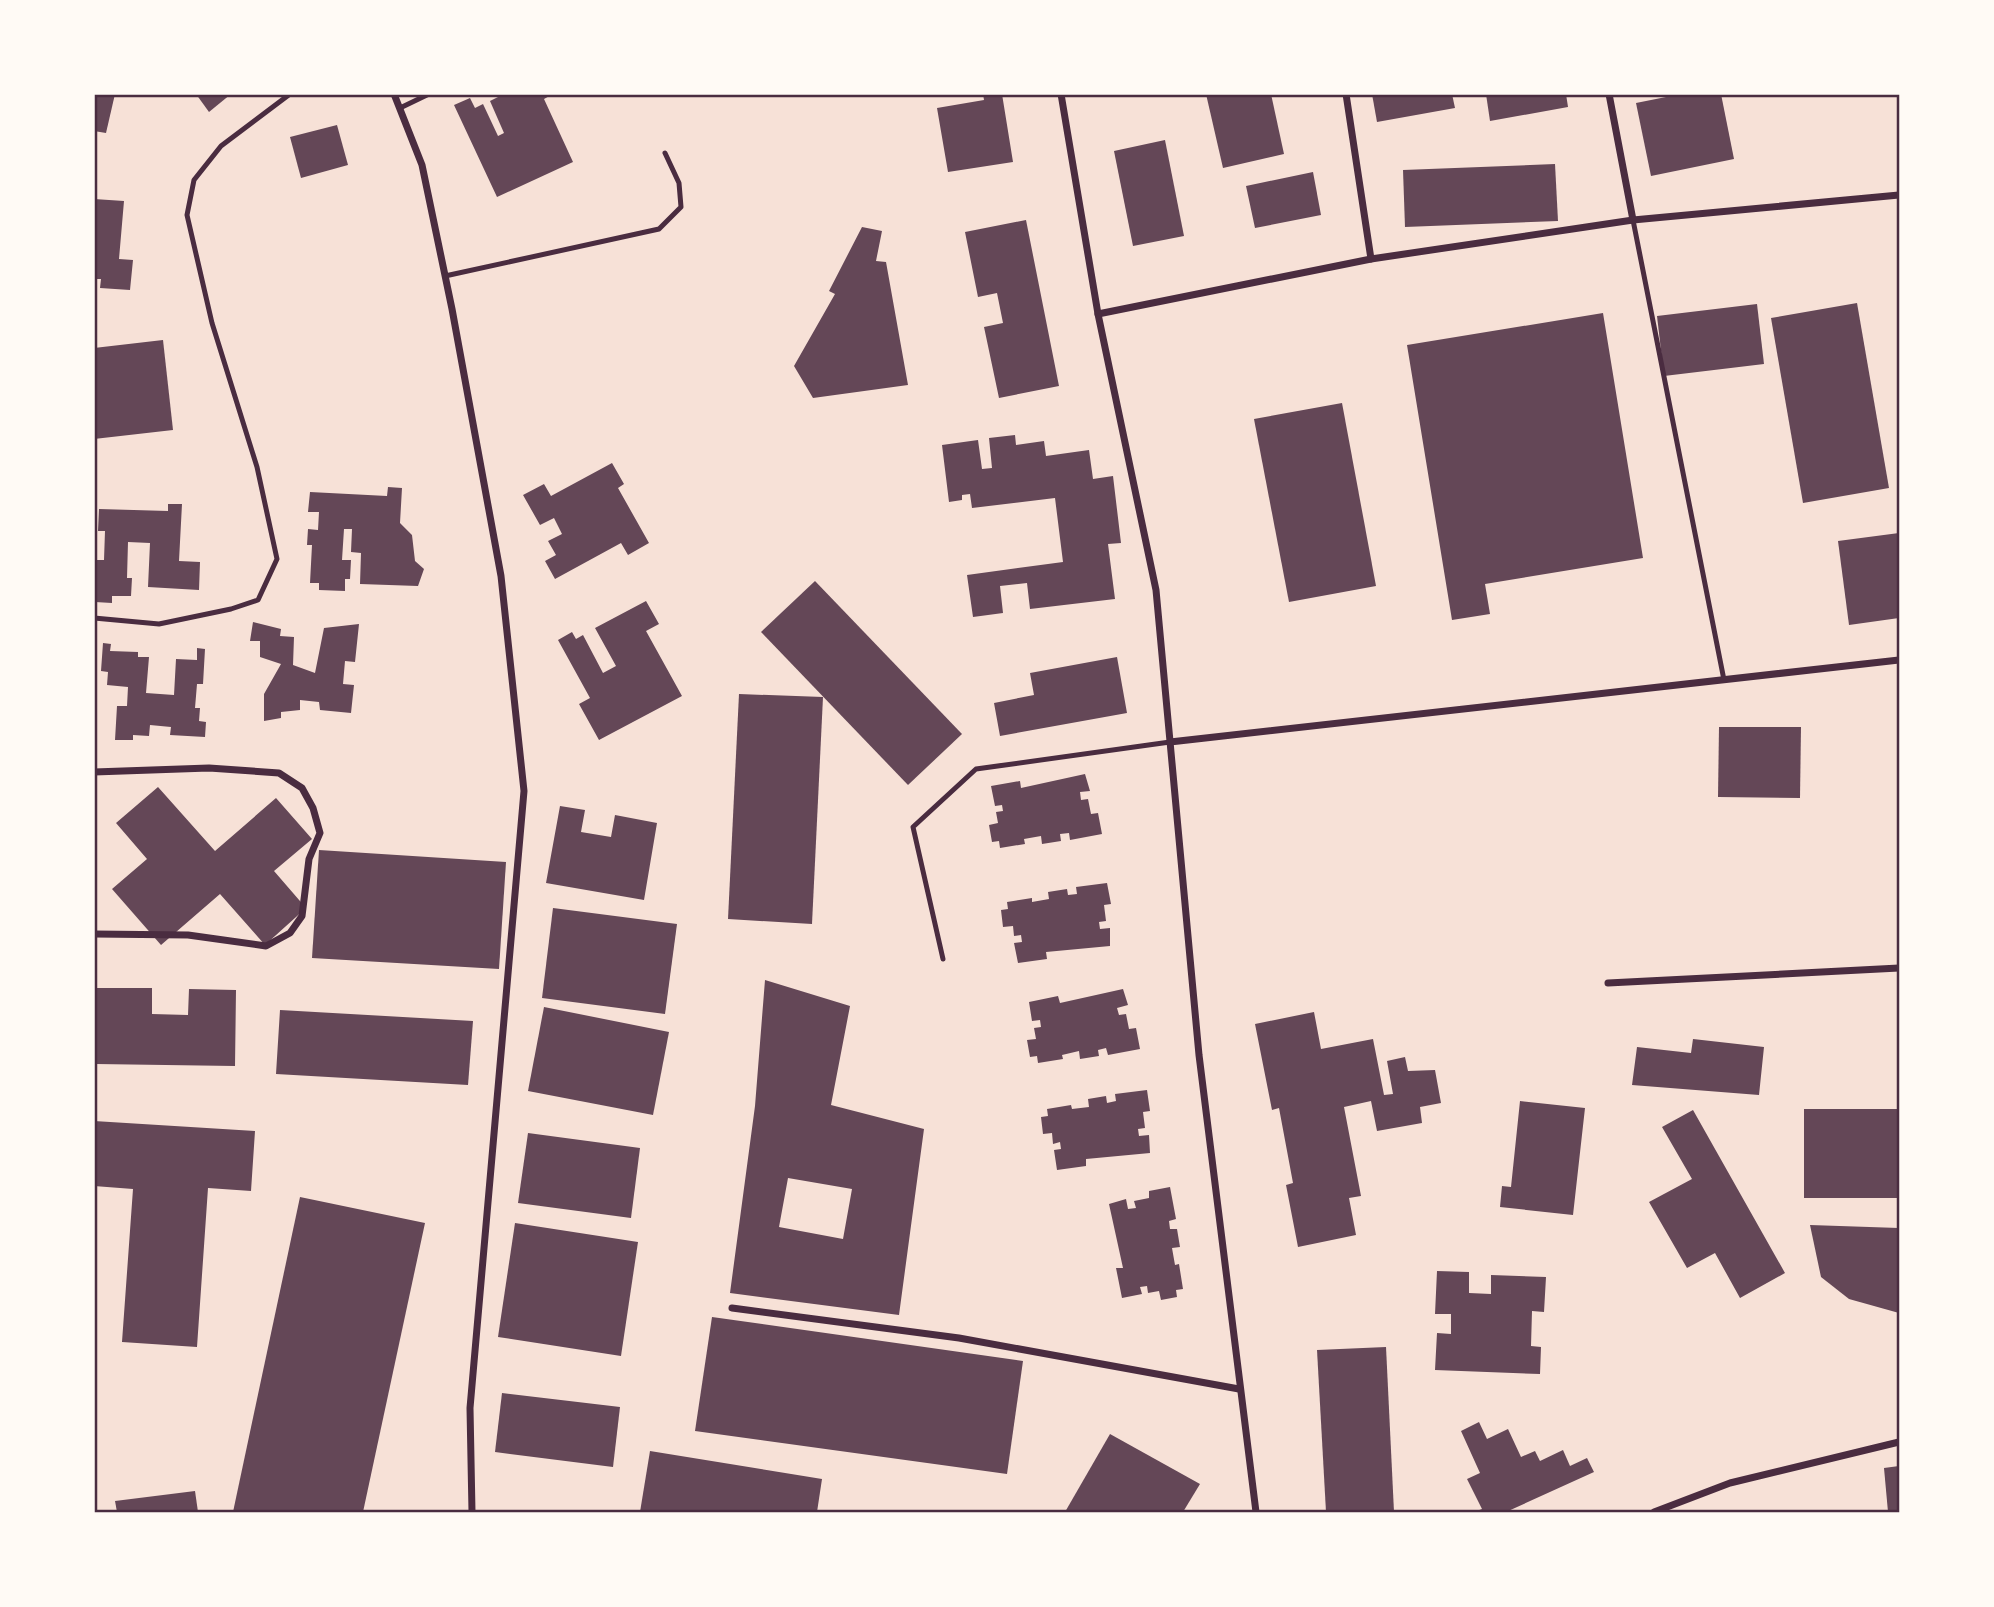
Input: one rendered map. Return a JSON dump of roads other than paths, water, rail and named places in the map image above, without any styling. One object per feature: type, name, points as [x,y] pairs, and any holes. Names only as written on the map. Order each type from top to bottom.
[{"type":"street","points":[[394,94],[422,165],[445,276],[501,576],[524,790],[470,1408],[472,1513]]},
{"type":"street","points":[[1061,94],[1098,314],[1156,590],[1199,1055],[1256,1513]]},
{"type":"street","points":[[1346,94],[1371,259]]},
{"type":"street","points":[[1609,94],[1633,220]]},
{"type":"street","points":[[1098,314],[1371,259],[1633,220],[1899,195]]},
{"type":"street","points":[[1170,743],[1899,660]]},
{"type":"street","points":[[94,772],[209,768],[279,773],[302,788],[313,808],[320,833],[309,859],[302,916],[290,933],[266,946],[188,935],[94,934]]},
{"type":"street","points":[[1608,983],[1899,968]]},
{"type":"street","points":[[732,1308],[958,1338],[1239,1389]]},
{"type":"street","points":[[1654,1513],[1730,1483],[1899,1441]]},
{"type":"lane","points":[[94,618],[159,624],[230,609],[258,600],[277,559],[257,467],[212,323],[187,215],[194,180],[221,146],[290,94]]},
{"type":"lane","points":[[400,108],[429,94]]},
{"type":"lane","points":[[445,276],[659,229],[681,207],[679,183],[664,153]]},
{"type":"lane","points":[[1633,220],[1724,680]]},
{"type":"lane","points":[[943,959],[913,827],[976,769],[1170,743]]}]
